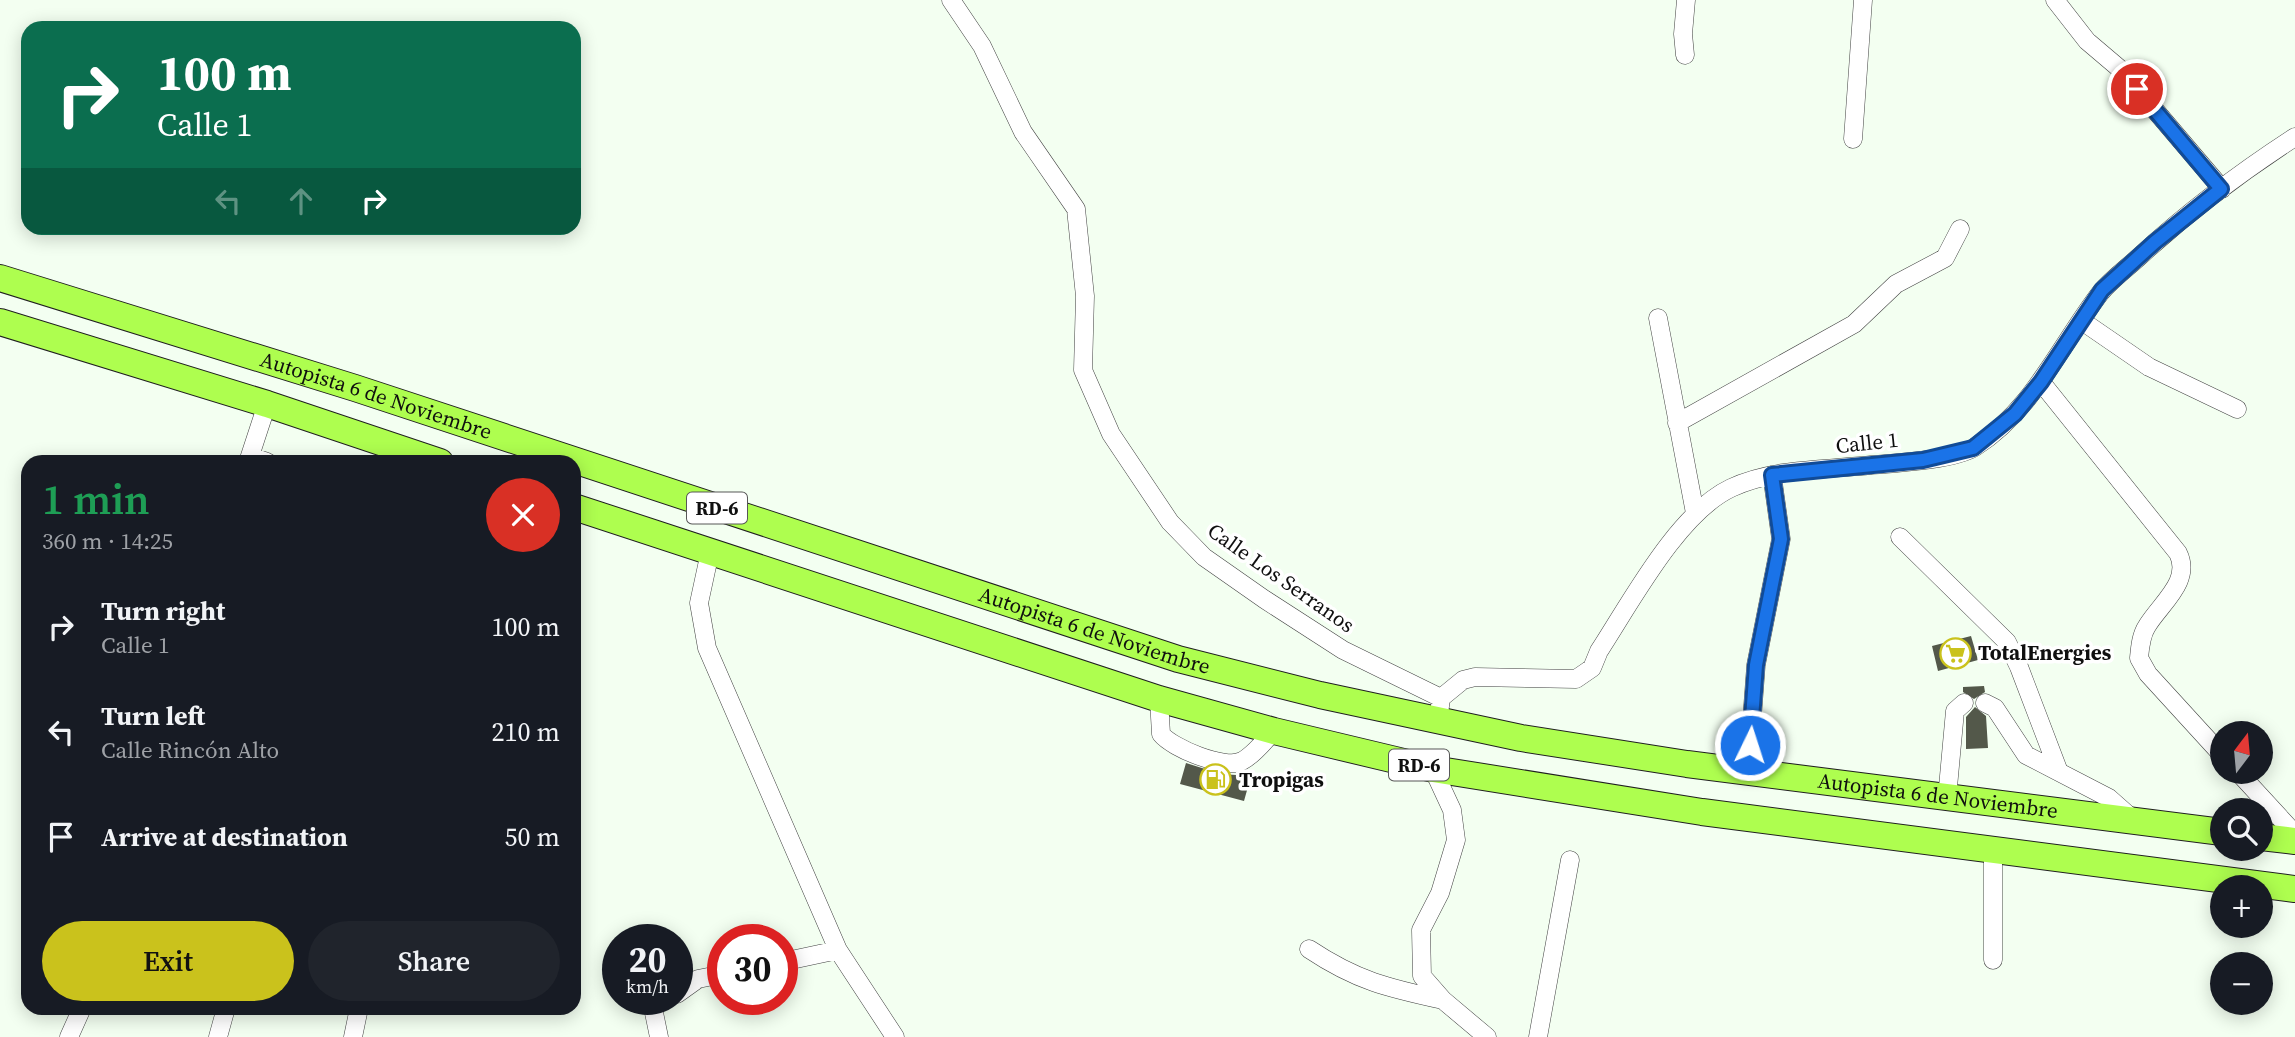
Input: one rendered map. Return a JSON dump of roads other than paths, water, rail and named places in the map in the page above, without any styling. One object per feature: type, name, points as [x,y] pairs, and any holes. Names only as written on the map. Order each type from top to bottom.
[{"type":"highway","name":"Autopista 6 de Noviembre","points":[[0,278],[342,384],[558,455]]},
{"type":"highway","name":"Autopista 6 de Noviembre","points":[[0,322],[267,404],[419,455]]},
{"type":"highway","name":"Autopista 6 de Noviembre","points":[[581,463],[1178,659],[1439,710],[1521,738],[1748,772],[2210,830]]},
{"type":"highway","name":"RD-6","points":[[581,509],[1159,699],[1274,731],[1433,769],[1689,810],[2295,889]]},
{"type":"highway","points":[[2273,838],[2295,841]]},
{"type":"street","name":"Calle Los Serranos","points":[[951,0],[982,46],[1023,132],[1076,209],[1085,296],[1083,370],[1111,434],[1171,522],[1204,557],[1264,599],[1439,710]]},
{"type":"street","points":[[1685,55],[1683,34],[1686,0]]},
{"type":"street","points":[[1853,139],[1863,0]]},
{"type":"street","points":[[2055,0],[2087,41],[2120,69],[2221,189]]},
{"type":"street","name":"Calle 1","points":[[1439,710],[1463,680],[1475,677],[1576,679],[1592,668],[1599,651],[1666,549],[1695,513],[1730,488],[1772,475],[1923,460],[1973,448],[2015,414],[2041,382],[2102,290],[2155,242],[2221,189],[2295,137]]},
{"type":"street","points":[[1677,423],[1854,324],[1896,284],[1945,258],[1960,229]]},
{"type":"street","points":[[1658,318],[1695,513]]},
{"type":"street","points":[[2082,321],[2149,367],[2238,410]]},
{"type":"street","points":[[2041,382],[2178,553],[2183,563],[2177,586],[2146,627],[2139,658],[2148,674],[2210,742]]},
{"type":"street","points":[[256,455],[267,404]]},
{"type":"street","points":[[1748,772],[1756,665],[1781,539],[1772,475]]},
{"type":"street","points":[[1900,537],[2007,642],[2020,667],[2059,772]]},
{"type":"street","points":[[710,552],[699,603],[706,648],[838,950],[895,1037]]},
{"type":"street","points":[[1159,699],[1161,734],[1166,741],[1180,750],[1230,764],[1241,762],[1274,731]]},
{"type":"street","points":[[1947,798],[1955,711],[1964,703]]},
{"type":"street","points":[[1985,703],[1994,708],[2020,750],[2109,798],[2135,821]]},
{"type":"street","points":[[1433,769],[1452,810],[1456,839],[1440,894],[1421,930],[1422,976],[1443,1000],[1488,1037]]},
{"type":"street","points":[[2249,784],[2295,834]]},
{"type":"street","points":[[1993,850],[1993,960]]},
{"type":"street","points":[[1538,1037],[1570,860]]},
{"type":"street","points":[[798,959],[838,950]]},
{"type":"street","points":[[1309,950],[1344,973],[1387,988],[1443,1000]]},
{"type":"street","points":[[69,1037],[79,1015]]},
{"type":"street","points":[[218,1037],[224,1015]]},
{"type":"street","points":[[353,1037],[358,1015]]},
{"type":"street","points":[[654,1015],[659,1037]]},
{"type":"place","name":"TotalEnergies","points":[[1955,653]]},
{"type":"place","name":"Tropigas","points":[[1216,780]]}]
